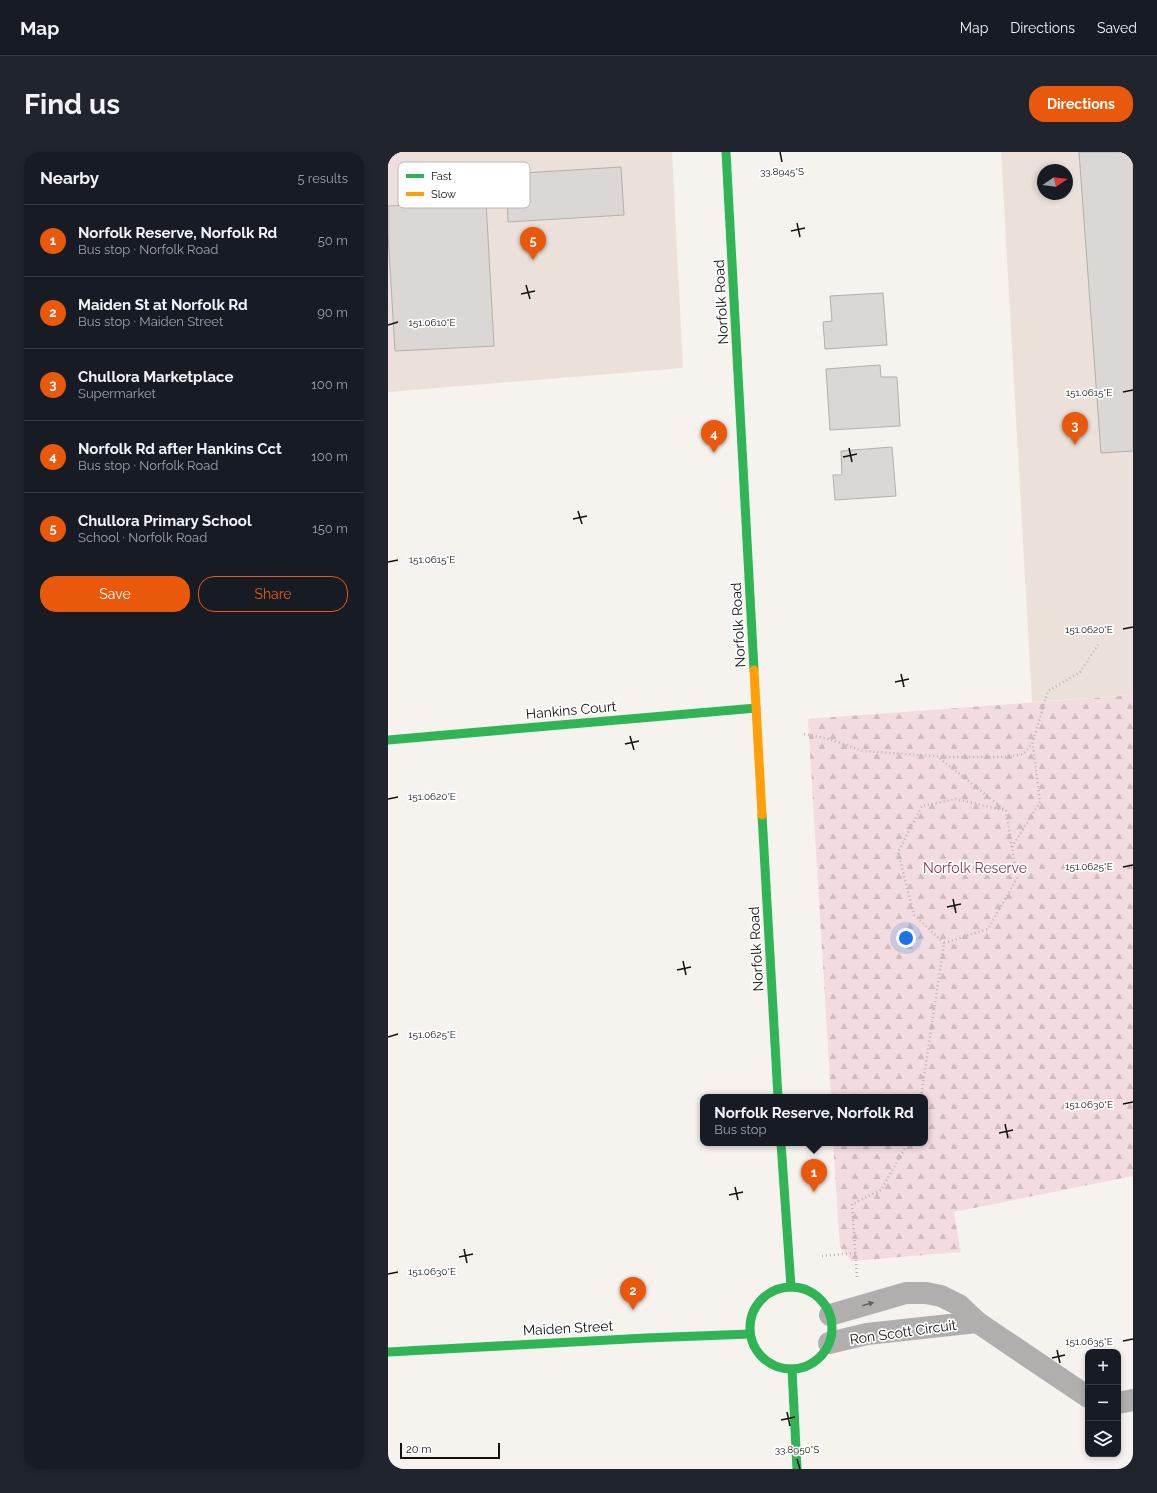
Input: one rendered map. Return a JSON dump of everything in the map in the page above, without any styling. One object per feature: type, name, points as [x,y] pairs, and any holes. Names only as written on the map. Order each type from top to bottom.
[{"type":"street","name":"Norfolk Road","points":[[726,152],[778,1094]]},
{"type":"street","name":"Hankins Court","points":[[388,740],[756,708]]},
{"type":"street","points":[[781,1146],[791,1287]]},
{"type":"street","points":[[791,1287],[804,1288],[815,1294],[824,1303],[830,1315],[832,1329],[829,1343],[825,1352],[810,1364],[801,1368],[792,1369],[780,1368],[770,1363],[760,1355],[750,1334],[751,1320],[756,1307],[765,1296],[778,1289],[791,1287]]},
{"type":"street","name":"Ron Scott Circuit","points":[[830,1315],[906,1293],[926,1293],[941,1296],[959,1305],[977,1322],[1085,1395]]},
{"type":"street","name":"Ron Scott Circuit","points":[[829,1343],[866,1334],[977,1322]]},
{"type":"street","name":"Maiden Street","points":[[388,1352],[750,1334]]},
{"type":"street","points":[[792,1369],[797,1469]]},
{"type":"path","points":[[1012,847],[1040,802],[1032,744],[1048,691],[1080,672],[1099,643]]},
{"type":"path","points":[[804,734],[829,739],[863,751],[938,757],[1008,757],[1023,754],[1032,744]]},
{"type":"path","points":[[938,757],[1006,811],[1017,878],[988,930],[944,943]]},
{"type":"path","points":[[944,943],[914,915],[898,852],[922,806],[956,799],[1006,811]]},
{"type":"path","points":[[921,1094],[944,943]]},
{"type":"path","points":[[857,1284],[852,1204],[881,1190],[906,1146]]},
{"type":"path","points":[[822,1256],[855,1253]]},
{"type":"shaded area","points":[[388,152],[672,152],[683,368],[388,392]]},
{"type":"shaded area","points":[[1001,152],[1133,152],[1133,695],[1032,702]]},
{"type":"green space","points":[[388,152],[402,152],[403,162],[398,162],[398,167],[388,176]]},
{"type":"green space","points":[[388,276],[394,364],[388,365]]},
{"type":"green space","name":"Norfolk Reserve","points":[[1133,695],[1133,1176],[954,1212],[961,1252],[851,1261],[840,1247],[833,1146],[928,1146],[928,1094],[831,1094],[808,719]]},
{"type":"building","points":[[1079,152],[1133,152],[1133,451],[1101,453]]},
{"type":"building","points":[[621,167],[624,215],[508,222],[507,208],[530,208],[530,173]]},
{"type":"building","points":[[398,205],[398,208],[486,208],[494,346],[395,351],[388,234],[388,206]]},
{"type":"building","points":[[883,293],[887,345],[825,349],[823,322],[832,321],[830,296]]},
{"type":"building","points":[[880,365],[881,377],[897,377],[900,426],[830,430],[826,369]]},
{"type":"building","points":[[892,447],[896,496],[835,500],[833,475],[842,475],[841,451]]},
{"type":"traffic: fast","points":[[726,152],[754,670]]},
{"type":"traffic: fast","points":[[388,740],[756,708]]},
{"type":"traffic: fast","points":[[762,815],[778,1094]]},
{"type":"traffic: fast","points":[[781,1146],[791,1287]]},
{"type":"traffic: fast","points":[[791,1287],[807,1290],[820,1299],[829,1312],[832,1328],[829,1344],[820,1357],[807,1366],[791,1369],[775,1366],[762,1357],[753,1344],[750,1328],[753,1312],[762,1299],[775,1290],[791,1287]]},
{"type":"traffic: fast","points":[[388,1352],[750,1334]]},
{"type":"traffic: fast","points":[[792,1369],[797,1469]]},
{"type":"traffic: slow","points":[[754,670],[762,815]]},
{"type":"place","name":"Chullora Primary School","points":[[533,260]]},
{"type":"place","name":"Chullora Marketplace","points":[[1075,445]]},
{"type":"place","name":"Norfolk Rd after Hankins Cct","points":[[714,453]]},
{"type":"place","name":"Norfolk Reserve, Norfolk Rd","points":[[814,1192]]},
{"type":"place","name":"Maiden St at Norfolk Rd","points":[[633,1310]]}]
